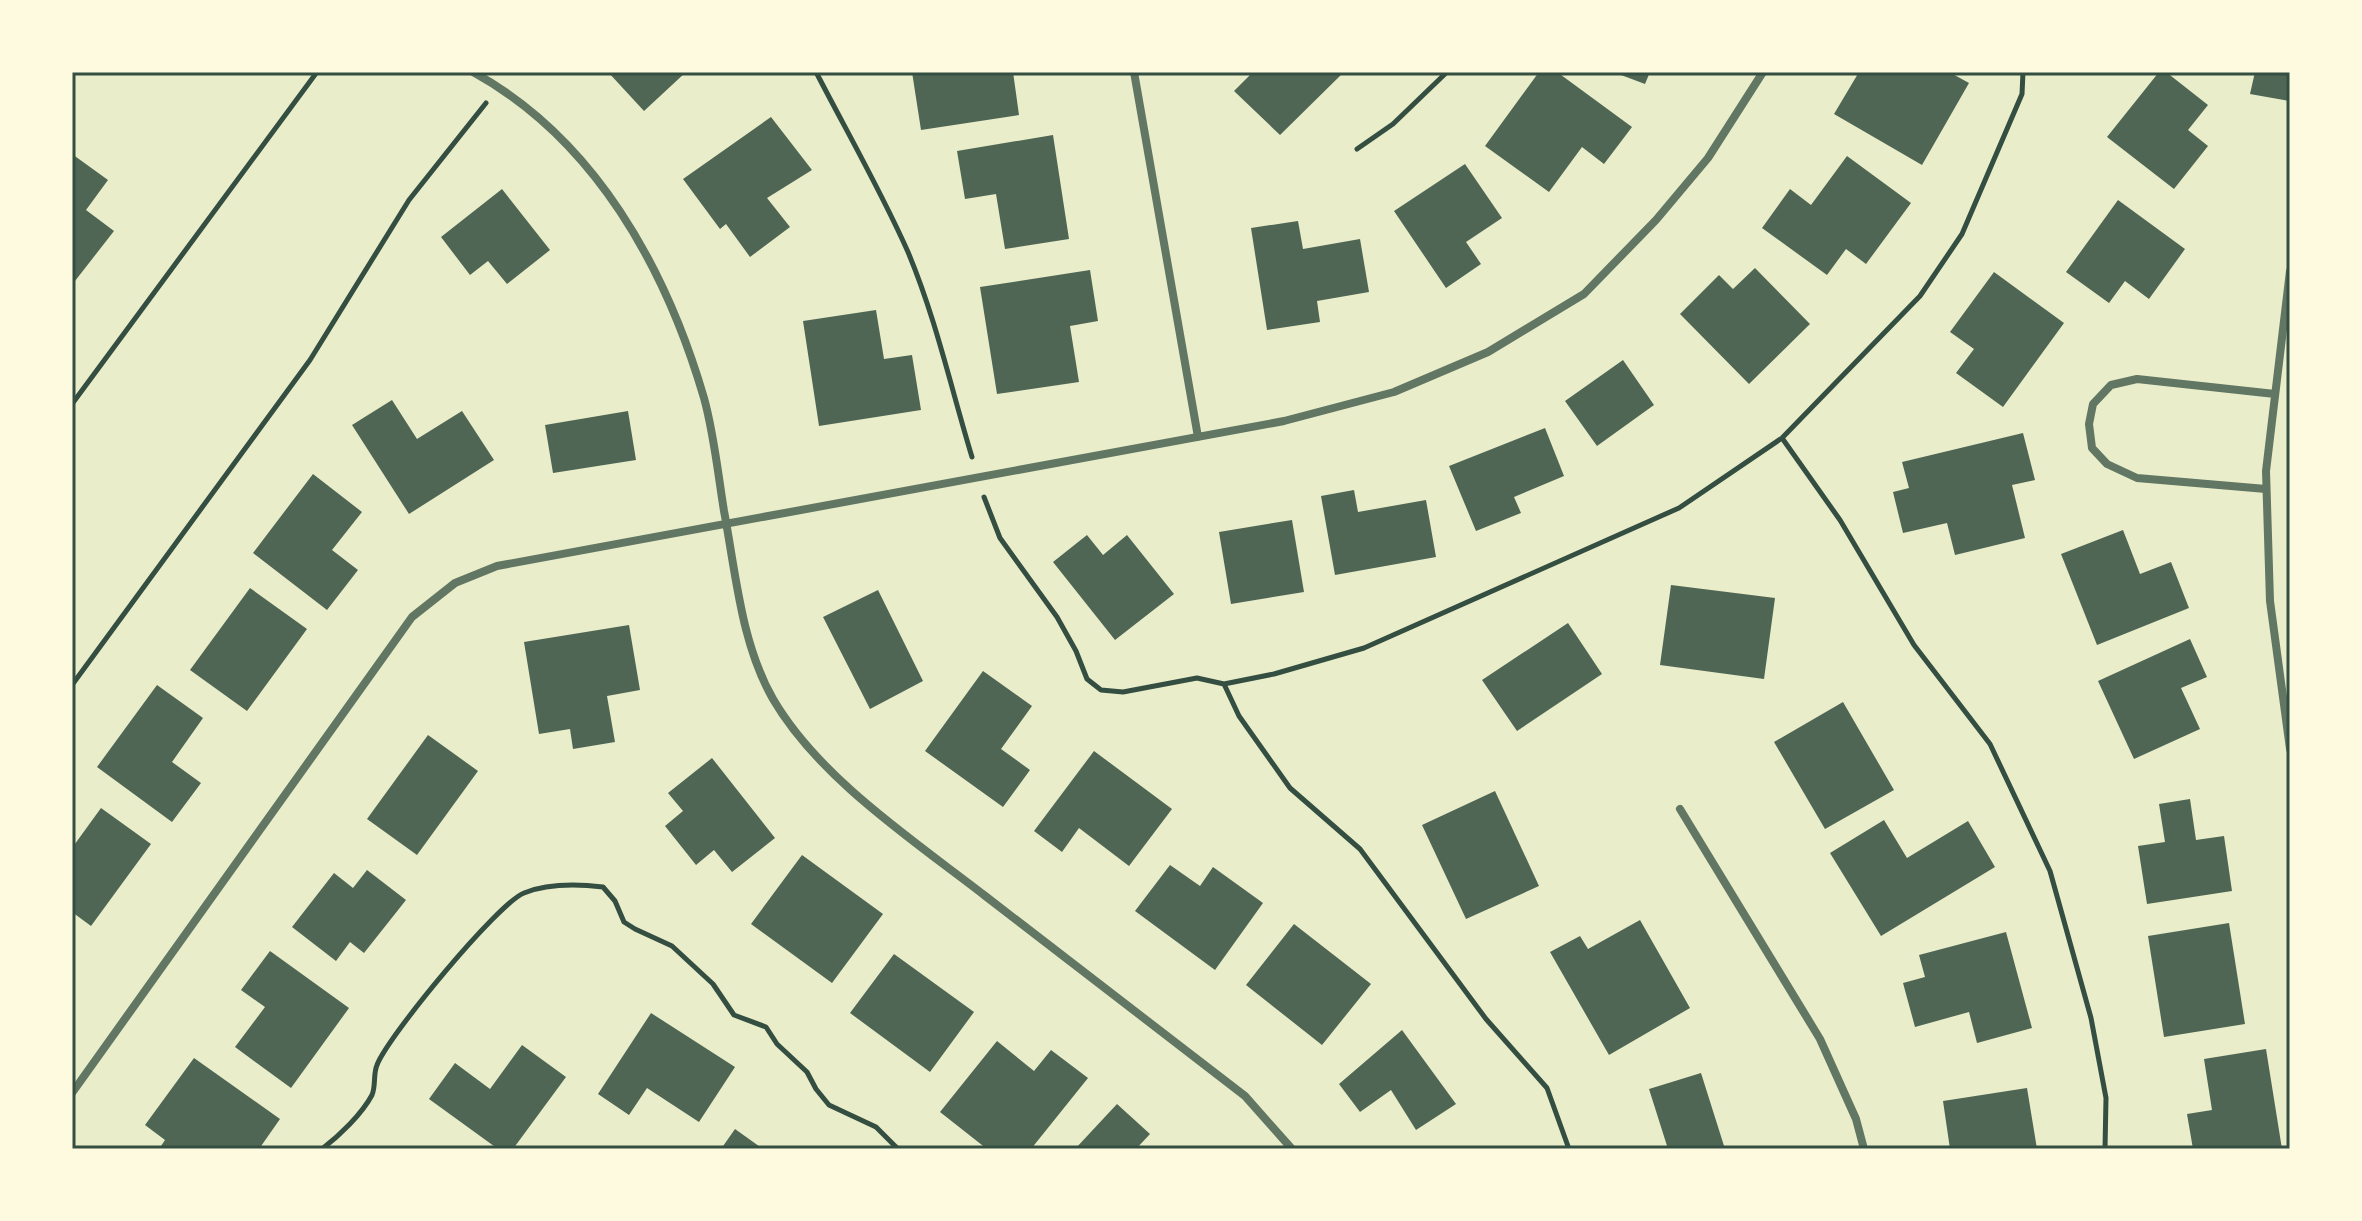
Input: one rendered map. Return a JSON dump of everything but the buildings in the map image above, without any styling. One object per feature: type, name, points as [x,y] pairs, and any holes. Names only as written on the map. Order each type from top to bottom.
[{"type":"street","points":[[473,72],[499,86],[549,126],[605,186],[649,257],[704,400],[749,645],[773,699],[809,748],[870,807],[1245,1096],[1292,1149]]},
{"type":"street","points":[[1134,72],[1198,437]]},
{"type":"street","points":[[72,1093],[412,617],[455,583],[497,566],[1284,421],[1394,392],[1488,352],[1584,294],[1656,220],[1708,158],[1763,72]]},
{"type":"street","points":[[2290,271],[2266,489],[2270,601],[2290,749]]},
{"type":"street","points":[[2266,489],[2137,478],[2107,464],[2092,448],[2089,424],[2093,404],[2111,385],[2137,379],[2275,394]]},
{"type":"street","points":[[1680,809],[1820,1039],[1856,1119],[1864,1149]]},
{"type":"path","points":[[72,404],[317,72]]},
{"type":"path","points":[[816,72],[907,252],[942,343],[954,398],[986,506],[1000,538],[1057,617],[1087,679],[1101,690],[1123,692],[1197,678],[1224,684],[1274,674],[1364,648],[1679,508],[1782,438],[1920,296],[1962,234],[2022,94],[2023,72]]},
{"type":"path","points":[[1357,149],[1393,124],[1447,72]]},
{"type":"path","points":[[72,685],[310,360],[409,200],[499,86]]},
{"type":"path","points":[[1782,438],[1840,520],[1914,645],[1990,744],[2050,871],[2091,1018],[2106,1098],[2105,1149]]},
{"type":"path","points":[[1224,684],[1239,716],[1290,788],[1360,849],[1486,1019],[1547,1088],[1569,1149]]},
{"type":"path","points":[[322,1149],[341,1134],[372,1094],[376,1065],[431,988],[508,904],[523,893],[577,884],[603,887],[615,901],[624,922],[672,946],[713,984],[734,1015],[766,1027],[777,1044],[807,1072],[829,1105],[876,1127],[898,1149]]}]
